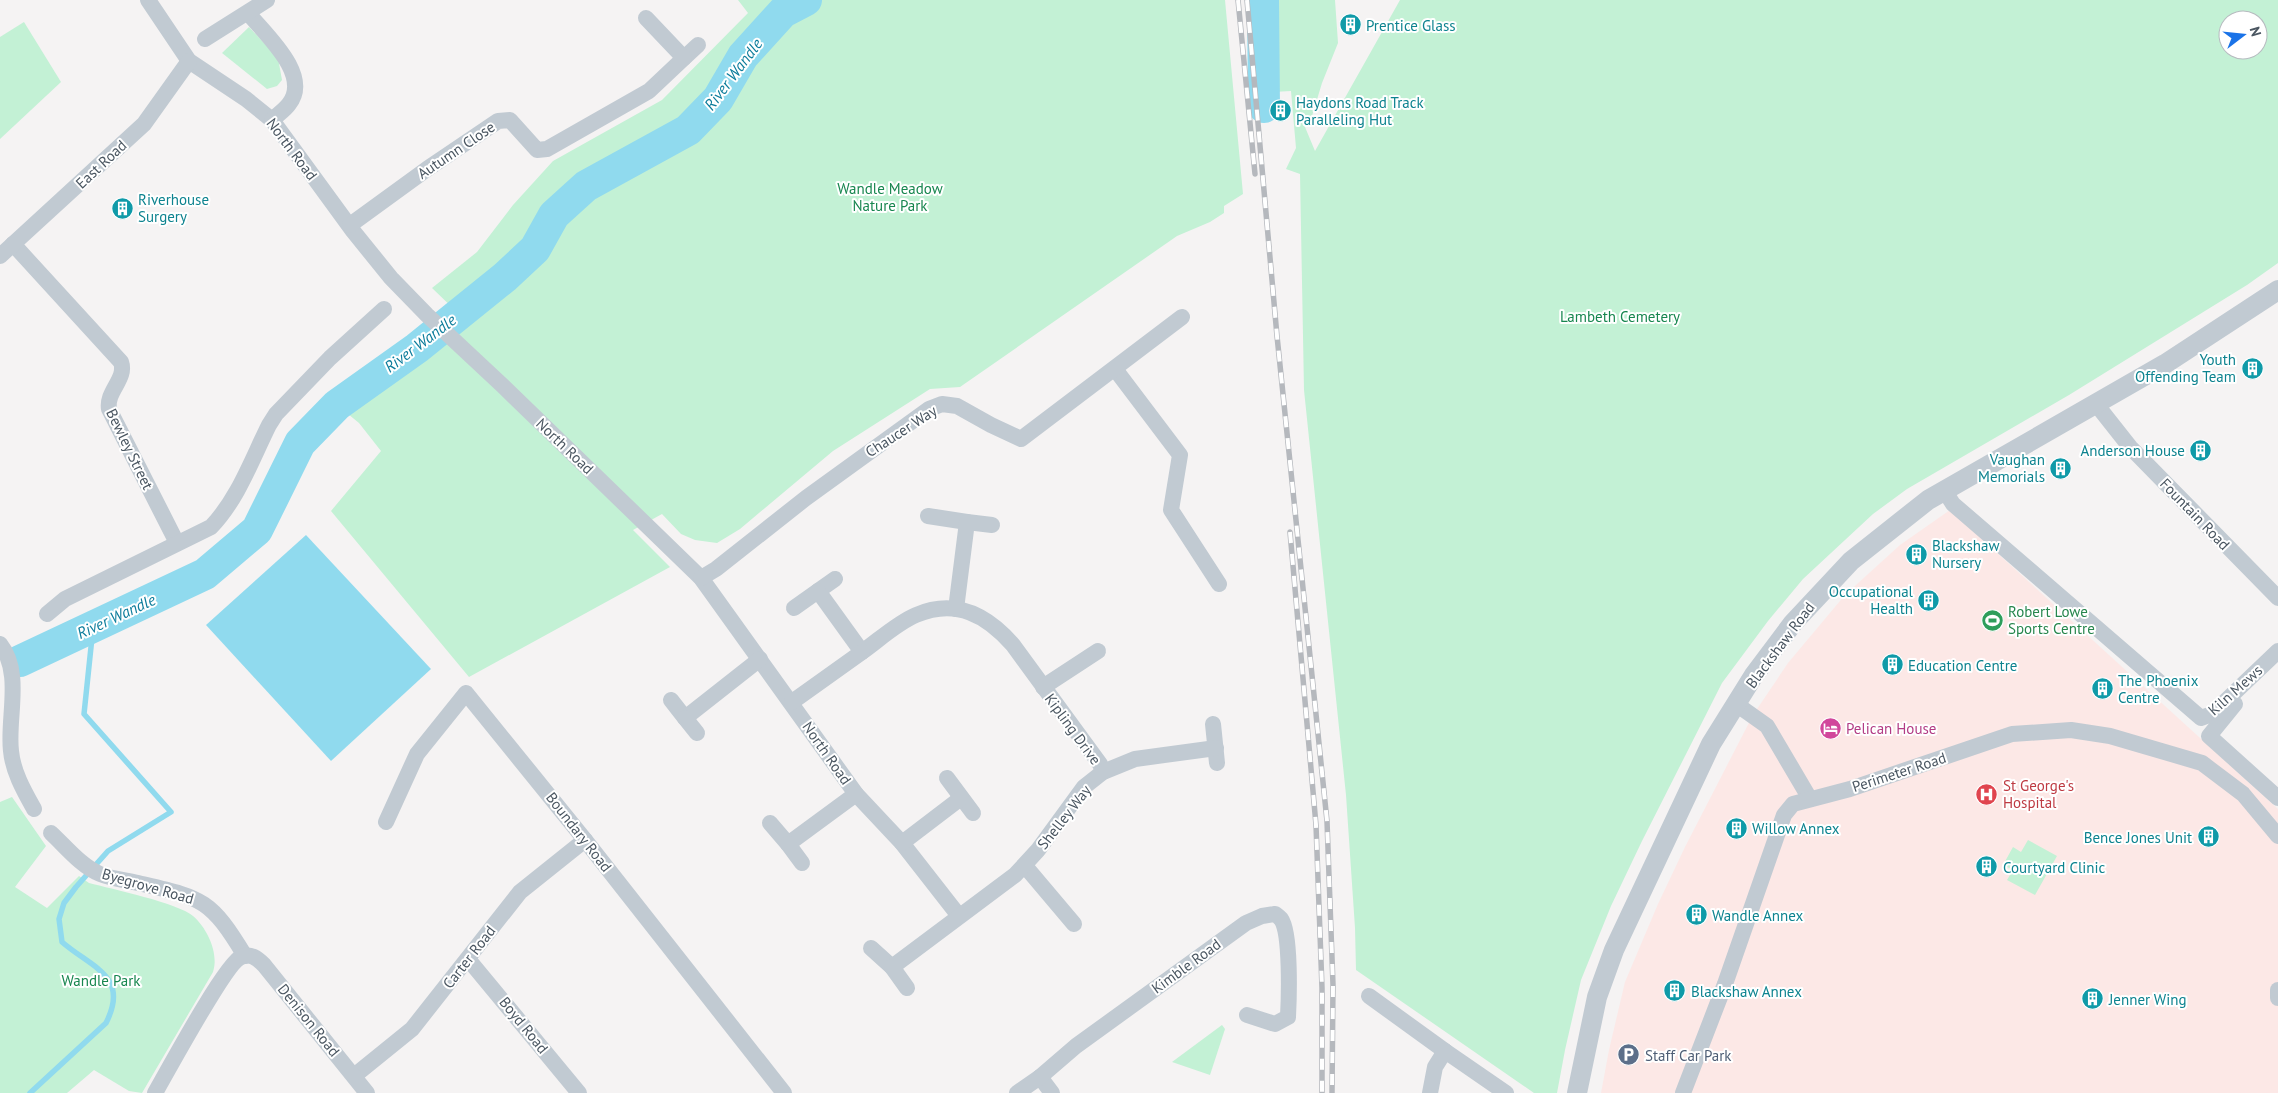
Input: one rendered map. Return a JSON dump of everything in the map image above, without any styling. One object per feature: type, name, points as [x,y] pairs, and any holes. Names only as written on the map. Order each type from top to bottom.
[{"type":"street","name":"North Road","points":[[148,0],[189,61],[246,99],[272,120],[391,278],[427,315],[701,578],[792,702],[856,794],[902,843],[959,916]]},
{"type":"street","points":[[205,39],[267,0]]},
{"type":"street","points":[[248,13],[291,66],[295,86],[292,99],[272,120]]},
{"type":"street","points":[[646,18],[684,58]]},
{"type":"street","name":"Autumn Close","points":[[350,226],[427,169],[498,121],[510,120],[537,150],[547,150],[649,91],[698,46]]},
{"type":"street","name":"East Road","points":[[0,256],[144,124],[189,61]]},
{"type":"street","name":"Bewley Street","points":[[13,244],[121,362],[122,374],[109,396],[109,409],[177,543]]},
{"type":"street","name":"Blackshaw Road","points":[[1577,1093],[1597,997],[1614,950],[1711,744],[1754,675],[1793,623],[1824,589],[1878,537],[1944,490],[2164,364],[2278,290]]},
{"type":"street","points":[[47,614],[65,599],[212,527],[221,517],[240,485],[276,414],[330,358],[384,309]]},
{"type":"street","name":"Chaucer Way","points":[[701,578],[716,569],[806,498],[929,409],[942,404],[957,406],[991,426],[1021,439],[1182,316]]},
{"type":"street","points":[[1115,369],[1180,455],[1171,510],[1219,584]]},
{"type":"street","name":"Fountain Road","points":[[2096,404],[2130,447],[2278,598]]},
{"type":"street","name":"Kiln Mews","points":[[1944,490],[1953,504],[2202,718],[2212,714],[2278,651]]},
{"type":"street","points":[[928,516],[992,525]]},
{"type":"street","points":[[956,609],[966,522]]},
{"type":"street","points":[[794,608],[835,580]]},
{"type":"street","points":[[818,591],[862,652]]},
{"type":"street","name":"Kipling Drive","points":[[792,702],[904,621],[917,614],[935,610],[956,609],[978,615],[998,628],[1100,764],[1103,772]]},
{"type":"street","points":[[0,644],[6,654],[12,672],[5,730],[17,776],[34,809]]},
{"type":"street","name":"Kipling Drive","points":[[1042,687],[1098,650]]},
{"type":"street","points":[[685,718],[760,659]]},
{"type":"street","points":[[2243,684],[2237,701],[2209,736],[2278,798]]},
{"type":"street","name":"Boundary Road","points":[[386,822],[417,754],[466,693],[585,840],[784,1093]]},
{"type":"street","points":[[671,700],[697,733]]},
{"type":"street","points":[[1736,704],[1767,726],[1810,799]]},
{"type":"street","name":"Shelley Way","points":[[892,967],[1025,866],[1084,787],[1103,772],[1120,763],[1153,755],[1217,756],[1213,724]]},
{"type":"street","name":"Perimeter Road","points":[[1683,1093],[1726,984],[1784,815],[1794,804],[1859,786],[2012,734],[2071,730],[2110,736],[2202,764],[2243,794],[2278,836]]},
{"type":"street","points":[[947,778],[973,813]]},
{"type":"street","points":[[788,844],[856,794]]},
{"type":"street","points":[[902,843],[961,798]]},
{"type":"street","points":[[770,823],[802,863]]},
{"type":"street","name":"Byegrove Road","points":[[51,833],[84,864],[101,874],[182,894],[201,901],[213,910],[226,924],[245,956]]},
{"type":"street","name":"Carter Road","points":[[354,1076],[412,1029],[520,892],[585,840]]},
{"type":"street","points":[[1025,866],[1074,924]]},
{"type":"street","name":"Kimble Road","points":[[1017,1093],[1040,1077],[1076,1046],[1246,923],[1262,916],[1275,914],[1281,919],[1285,930],[1288,964],[1288,1017],[1275,1024],[1247,1015]]},
{"type":"street","points":[[871,948],[892,967],[907,988]]},
{"type":"street","points":[[155,1093],[210,997],[235,960],[245,956]]},
{"type":"street","name":"Denison Road","points":[[245,956],[256,957],[264,965],[367,1093]]},
{"type":"street","name":"Boyd Road","points":[[468,958],[579,1093]]},
{"type":"street","points":[[2278,990],[2278,998]]},
{"type":"street","points":[[1369,996],[1506,1093]]},
{"type":"street","points":[[1430,1093],[1435,1066],[1445,1051]]},
{"type":"street","points":[[1040,1077],[1052,1093]]},
{"type":"shaded area","name":"St George's Hospital","points":[[1950,510],[2278,809],[2278,1093],[1601,1093],[1625,982],[1658,904],[1685,847],[1753,715],[1788,663],[1845,595],[1900,545]]},
{"type":"green space","name":"Wandle Meadow Nature Park","points":[[738,0],[1225,0],[1243,194],[1224,206],[1224,213],[1210,222],[1177,236],[960,387],[930,389],[833,451],[740,529],[717,543],[695,540],[681,534],[662,514],[633,530],[670,567],[469,677],[331,511],[381,451],[359,423],[337,405],[417,348],[459,314],[432,288],[477,252],[513,205],[553,161],[662,100],[748,13]]},
{"type":"green space","name":"Lambeth Cemetery","points":[[1267,0],[1335,0],[1338,43],[1322,83],[1312,116],[1305,127],[1315,151],[1400,0],[2278,0],[2278,263],[2247,285],[2069,395],[1907,489],[1873,514],[1803,579],[1768,621],[1722,683],[1642,841],[1611,906],[1581,980],[1557,1093],[1534,1093],[1356,970],[1346,795],[1304,390],[1300,174],[1286,169],[1296,148],[1291,91],[1273,92]]},
{"type":"green space","points":[[24,22],[61,82],[0,139],[0,37]]},
{"type":"green space","points":[[249,27],[278,58],[282,80],[277,86],[267,89],[222,53]]},
{"type":"green space","name":"Wandle Park","points":[[12,797],[46,846],[15,887],[47,908],[79,876],[89,883],[144,897],[185,911],[198,921],[208,935],[215,957],[213,972],[142,1093],[129,1091],[94,1070],[67,1093],[0,1093],[0,802]]},
{"type":"green space","points":[[2028,840],[2057,856],[2035,895],[2007,880],[2013,870],[2003,865],[2013,847],[2021,852]]},
{"type":"green space","points":[[1222,1025],[1225,1029],[1210,1075],[1172,1062]]},
{"type":"water","points":[[306,535],[431,669],[331,761],[206,625]]},
{"type":"waterway","name":"River Wandle","points":[[20,661],[205,574],[257,530],[300,443],[337,405],[417,348],[505,277],[535,249],[554,215],[586,186],[688,130],[718,99],[743,56],[783,12],[806,0]]},
{"type":"waterway","points":[[1263,0],[1264,107]]},
{"type":"waterway","points":[[30,1093],[106,1023],[112,1007],[113,994],[111,984],[95,967],[62,942],[59,919],[64,903],[108,851],[171,812],[84,714],[93,628]]},
{"type":"railway","points":[[1238,0],[1255,174]]},
{"type":"railway","points":[[1247,0],[1277,336],[1327,821],[1333,985],[1332,1093]]},
{"type":"railway","points":[[1290,532],[1316,825],[1322,988],[1322,1093]]},
{"type":"place","name":"Prentice Glass","points":[[1350,25]]},
{"type":"place","name":"Haydons Road Track Paralleling Hut","points":[[1280,111]]},
{"type":"place","name":"Riverhouse Surgery","points":[[122,208]]},
{"type":"place","name":"Youth Offending Team","points":[[2252,368]]},
{"type":"place","name":"Anderson House","points":[[2201,450]]},
{"type":"place","name":"Vaughan Memorials","points":[[2061,468]]},
{"type":"place","name":"Blackshaw Nursery","points":[[1916,554]]},
{"type":"place","name":"Occupational Health","points":[[1929,600]]},
{"type":"place","name":"Robert Lowe Sports Centre","points":[[1992,620]]},
{"type":"place","name":"Education Centre","points":[[1892,665]]},
{"type":"place","name":"The Phoenix Centre","points":[[2102,689]]},
{"type":"place","name":"Pelican House","points":[[1830,728]]},
{"type":"place","name":"St George's Hospital","points":[[1987,794]]},
{"type":"place","name":"Willow Annex","points":[[1736,828]]},
{"type":"place","name":"Bence Jones Unit","points":[[2208,837]]},
{"type":"place","name":"Courtyard Clinic","points":[[1987,867]]},
{"type":"place","name":"Wandle Annex","points":[[1696,915]]},
{"type":"place","name":"Blackshaw Annex","points":[[1675,991]]},
{"type":"place","name":"Jenner Wing","points":[[2093,999]]},
{"type":"place","name":"Staff Car Park","points":[[1629,1055]]}]
